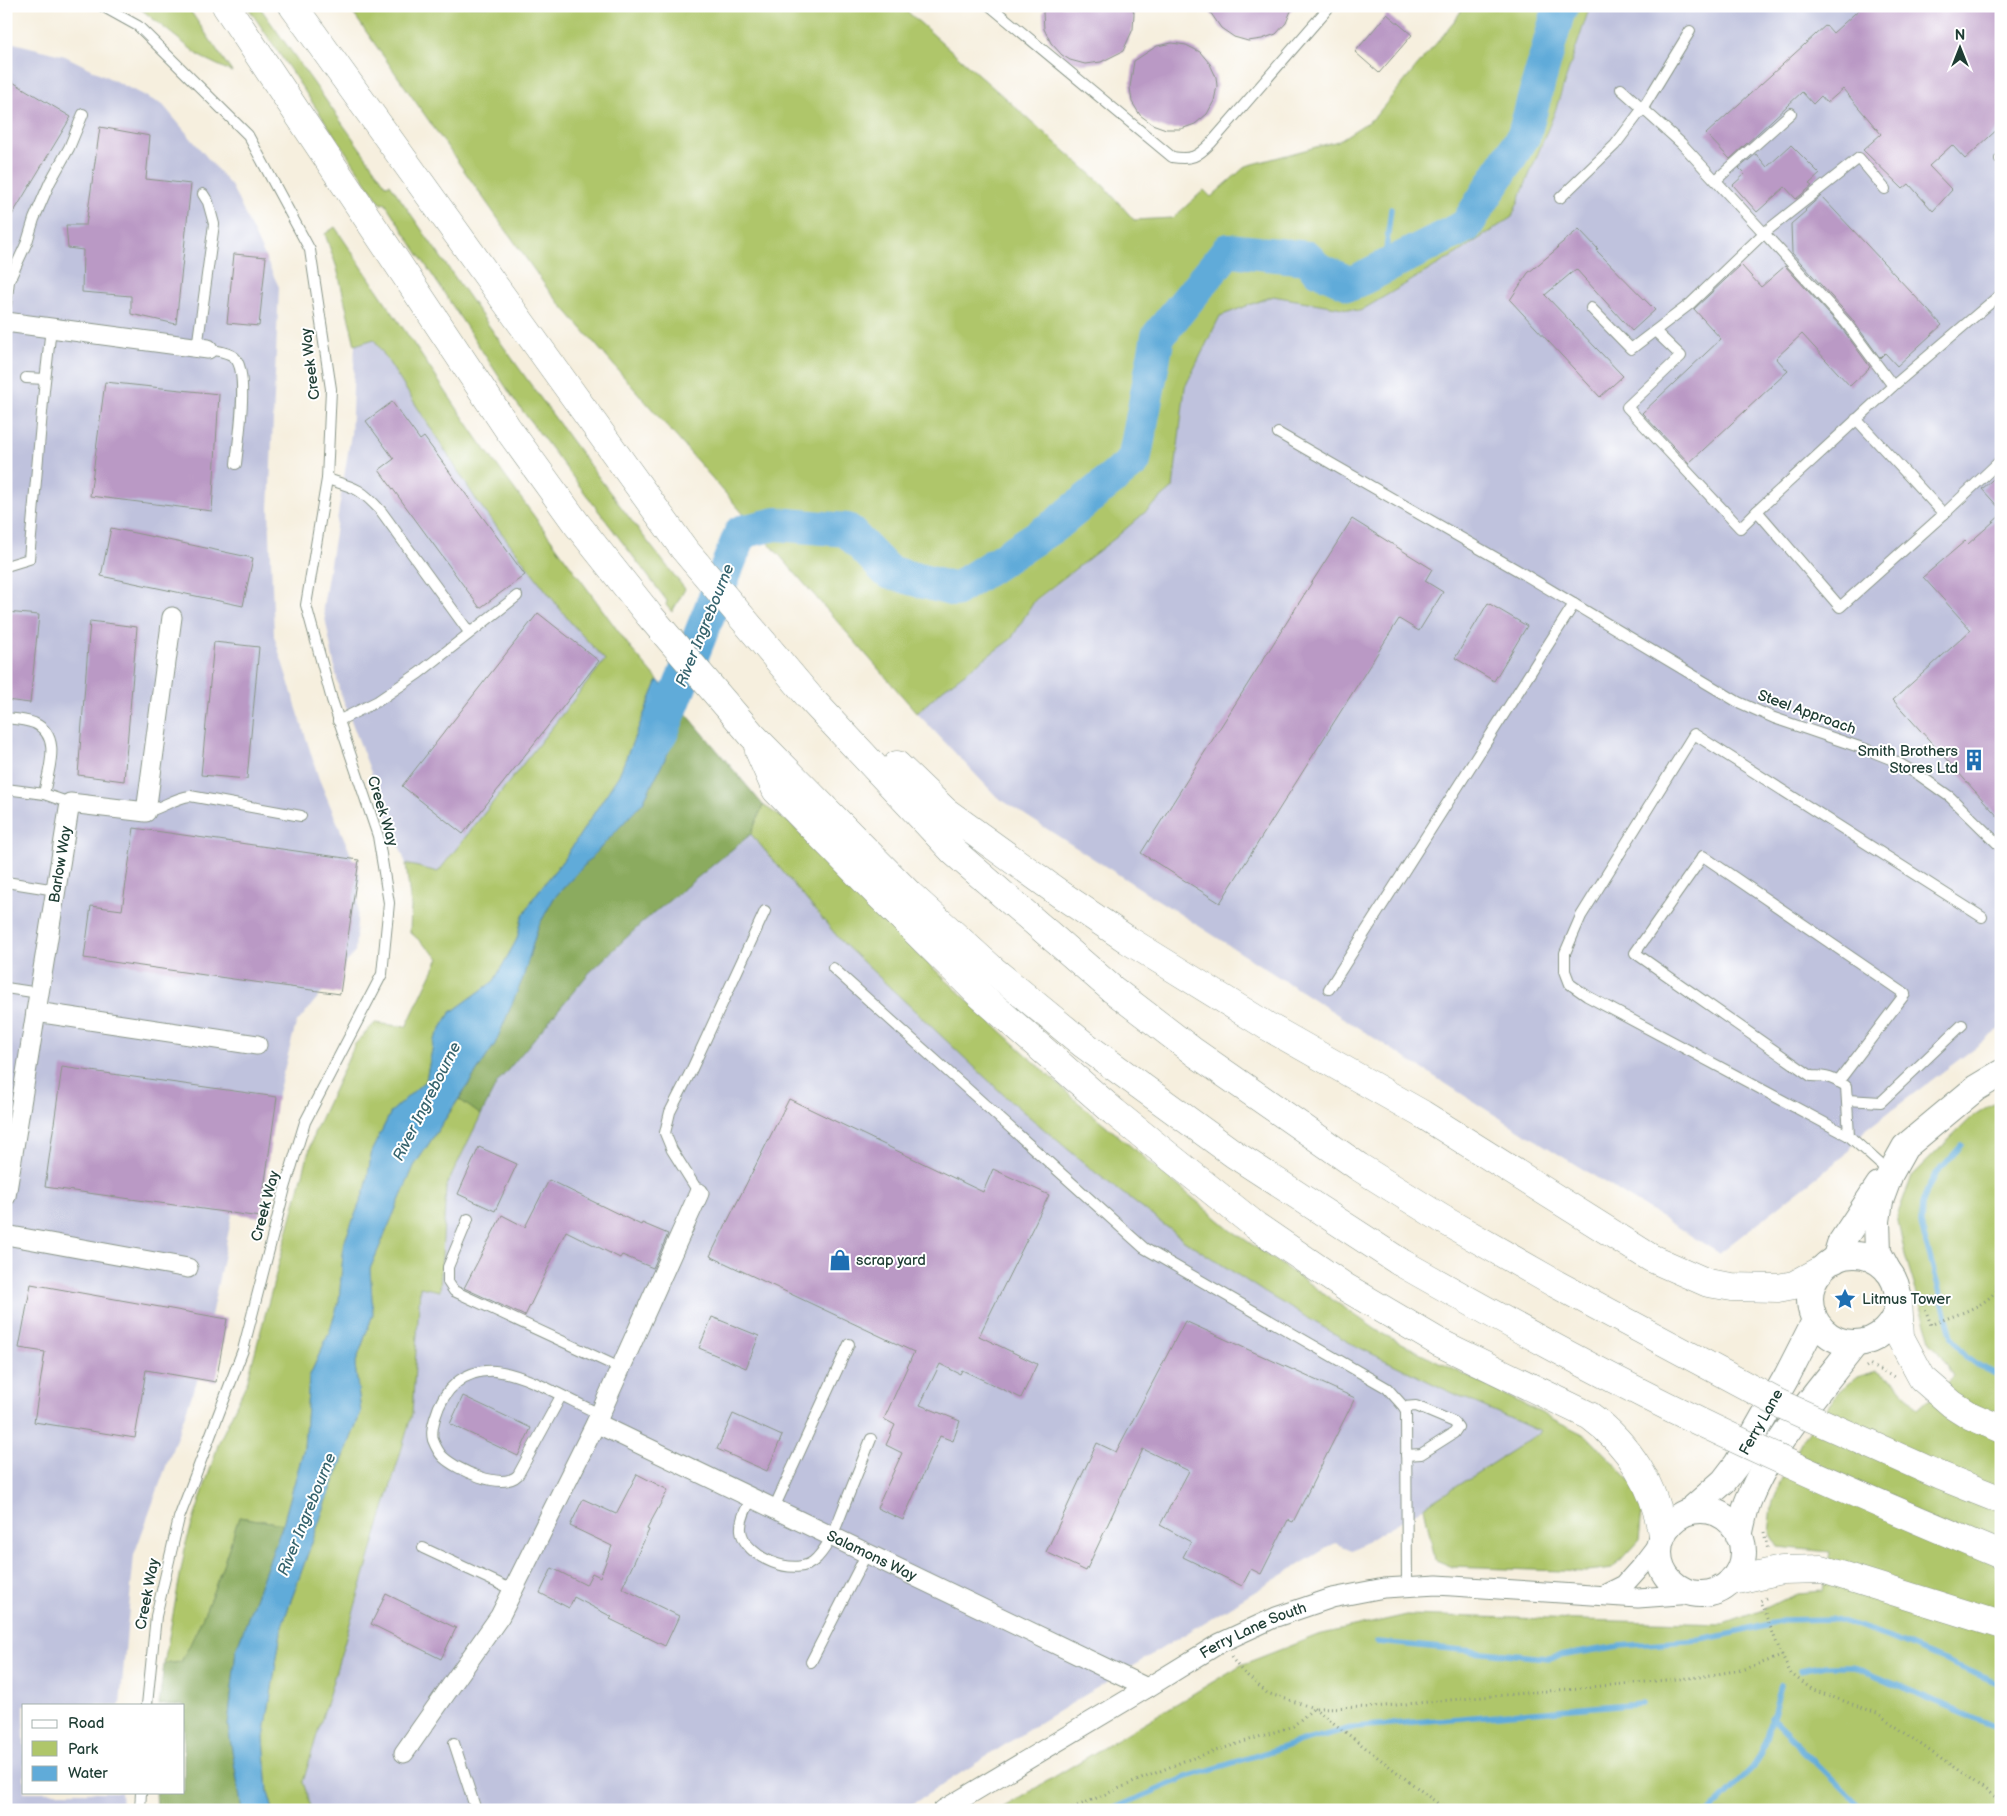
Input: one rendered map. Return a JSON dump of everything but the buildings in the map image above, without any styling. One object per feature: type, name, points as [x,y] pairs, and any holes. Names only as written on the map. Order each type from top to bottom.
[{"type":"highway","points":[[226,6],[508,429],[576,523],[649,615],[744,726],[909,894],[993,970],[1083,1044],[1234,1154],[1400,1262],[1541,1342],[1700,1422],[1862,1497],[2001,1555]]},
{"type":"highway","points":[[293,6],[684,549],[811,699],[954,852],[1112,989],[1194,1052],[1278,1112],[1444,1220],[1556,1284],[1778,1403],[1941,1476],[2001,1500]]},
{"type":"highway","points":[[811,699],[858,727],[945,811],[1128,940],[1267,1026],[1422,1114],[1652,1258],[1708,1283],[1732,1287],[1762,1288],[1794,1285],[1827,1266]]},
{"type":"highway","points":[[744,726],[776,790],[978,992],[1114,1112],[1256,1226],[1353,1292],[1440,1343],[1590,1416],[1606,1428],[1634,1462],[1648,1486],[1659,1514],[1661,1538]]},
{"type":"highway","points":[[1906,1300],[1900,1337],[1922,1378],[1952,1404],[1971,1416],[2001,1429]]},
{"type":"highway","points":[[1732,1580],[1782,1570],[1822,1569],[2001,1625]]},
{"type":"street","points":[[6,322],[98,333],[203,349]]},
{"type":"street","points":[[146,812],[172,617]]},
{"type":"street","name":"Barlow Way","points":[[6,1196],[70,803],[146,812]]},
{"type":"street","points":[[37,1003],[257,1045]]},
{"type":"street","points":[[1890,1174],[1875,1188],[1827,1266],[1813,1283],[1810,1295],[1811,1308],[1816,1320],[1832,1338],[1844,1342],[1856,1343],[1869,1340],[1881,1334],[1890,1323],[1896,1311],[1906,1300],[1878,1252],[1877,1221],[1880,1201],[1890,1174],[1905,1147],[1976,1088],[2001,1072]]},
{"type":"street","points":[[404,1753],[500,1616],[598,1418],[699,1193]]},
{"type":"street","points":[[6,1235],[188,1268]]},
{"type":"street","points":[[1827,1266],[1849,1256],[1863,1256],[1877,1262],[1888,1271]]},
{"type":"street","name":"Ferry Lane","points":[[1690,1511],[1724,1481],[1737,1464],[1816,1320]]},
{"type":"street","name":"Ferry Lane","points":[[1740,1536],[1748,1500],[1760,1476],[1791,1426],[1856,1343]]},
{"type":"street","name":"Salamons Way","points":[[598,1418],[752,1498],[1148,1688]]},
{"type":"street","points":[[1603,1595],[1624,1585],[1642,1566],[1669,1524],[1679,1516],[1690,1511],[1714,1512],[1725,1517],[1740,1536],[1742,1560],[1732,1580],[1720,1589],[1707,1594],[1693,1594],[1669,1580],[1662,1568],[1659,1554],[1661,1538]]},
{"type":"street","name":"Ferry Lane South","points":[[943,1810],[1220,1643],[1276,1617],[1332,1598],[1384,1588],[1437,1584],[1638,1598],[1707,1594]]},
{"type":"lane","name":"Creek Way","points":[[102,6],[138,26],[248,135],[310,250],[331,389],[327,479],[306,605],[338,721],[378,836],[389,902],[382,974],[305,1122],[285,1188],[243,1350],[179,1518],[156,1616],[147,1704]]},
{"type":"lane","points":[[990,6],[1172,157],[1185,159],[1198,156],[1211,143],[1330,6]]},
{"type":"lane","points":[[1560,198],[1615,146],[1643,108],[1690,31]]},
{"type":"lane","points":[[1621,89],[1681,143],[1716,180],[1846,323],[1893,386]]},
{"type":"lane","points":[[1716,180],[1791,113]]},
{"type":"lane","points":[[6,305],[9,280],[27,242],[34,219],[50,182],[69,148],[83,114]]},
{"type":"lane","points":[[1591,308],[1631,349],[1690,304],[1764,233],[1859,158],[1885,189]]},
{"type":"lane","points":[[203,194],[208,202],[214,224],[203,349],[228,353],[240,364],[242,398],[236,464]]},
{"type":"lane","points":[[1655,331],[1681,356],[1627,407],[1740,528],[1856,419],[2001,294]]},
{"type":"lane","points":[[6,566],[30,559],[51,328]]},
{"type":"lane","points":[[26,378],[45,380]]},
{"type":"lane","points":[[1856,419],[1944,514]]},
{"type":"lane","name":"Steel Approach","points":[[1278,433],[1517,570],[1738,702],[1774,718],[1893,760],[1919,775],[1950,797],[2001,847]]},
{"type":"lane","points":[[1757,510],[1840,607],[2001,460]]},
{"type":"lane","points":[[327,479],[357,488],[381,511],[469,632]]},
{"type":"lane","points":[[338,721],[378,701],[418,673],[517,596]]},
{"type":"lane","points":[[1329,989],[1574,604]]},
{"type":"lane","points":[[6,718],[32,722],[44,729],[51,738],[52,748],[44,794]]},
{"type":"lane","points":[[1890,1174],[1849,1136],[1596,1001],[1570,984],[1565,972],[1565,953],[1580,916],[1694,734],[1982,917]]},
{"type":"lane","points":[[6,789],[44,794],[70,803]]},
{"type":"lane","points":[[146,812],[160,809],[180,797],[190,796],[301,816]]},
{"type":"lane","points":[[1838,1082],[1905,994],[1703,856],[1634,953],[1811,1076],[1828,1076],[1838,1082],[1846,1086],[1849,1136]]},
{"type":"lane","points":[[6,882],[56,890]]},
{"type":"lane","points":[[699,1193],[672,1150],[666,1133],[670,1112],[765,911]]},
{"type":"lane","points":[[833,968],[1144,1248],[1384,1385],[1404,1407],[1407,1587]]},
{"type":"lane","points":[[6,988],[37,1003]]},
{"type":"lane","points":[[1846,1100],[1881,1102],[1962,1025]]},
{"type":"lane","points":[[468,1219],[448,1267],[448,1282],[454,1291],[620,1368]]},
{"type":"lane","points":[[774,1508],[850,1344]]},
{"type":"lane","points":[[560,1396],[518,1475],[514,1479],[494,1481],[477,1476],[442,1456],[433,1440],[432,1430],[442,1399],[449,1388],[463,1377],[480,1372],[495,1371],[512,1375],[560,1396],[598,1418]]},
{"type":"lane","points":[[1404,1407],[1416,1406],[1454,1422],[1458,1428],[1454,1433],[1421,1454],[1406,1455]]},
{"type":"lane","points":[[752,1498],[745,1512],[740,1530],[744,1542],[769,1561],[788,1568],[808,1566],[817,1558],[832,1536],[871,1439]]},
{"type":"lane","points":[[423,1548],[513,1590]]},
{"type":"lane","points":[[811,1662],[867,1553]]},
{"type":"lane","points":[[454,1743],[476,1810]]},
{"type":"lane","points":[[140,1810],[141,1794]]},
{"type":"path","points":[[1906,1300],[1922,1300],[1931,1326],[1977,1308],[1995,1293],[2001,1284]]},
{"type":"path","points":[[1763,1610],[1791,1674],[1813,1690],[1877,1713],[2001,1802]]},
{"type":"path","points":[[1220,1643],[1241,1670],[1268,1693],[1314,1708],[1374,1707],[1699,1677],[1741,1670],[1782,1656]]},
{"type":"path","points":[[1314,1708],[1446,1810]]},
{"type":"path","points":[[1068,1810],[1184,1761],[1293,1726],[1314,1708]]},
{"type":"shaded area","points":[[1590,6],[2001,6],[2001,1028],[1864,1131],[1845,1155],[1719,1253],[1490,1112],[997,797],[917,713],[943,689],[1011,639],[1035,601],[1114,539],[1173,488],[1185,387],[1220,316],[1273,296],[1360,311],[1554,114]]},
{"type":"shaded area","points":[[6,41],[65,56],[163,105],[232,187],[279,287],[269,508],[274,636],[319,779],[360,876],[355,952],[296,1024],[277,1097],[235,1201],[198,1378],[134,1555],[120,1704],[22,1704],[22,1794],[121,1794],[122,1810],[6,1810]]},
{"type":"shaded area","points":[[374,339],[477,501],[571,623],[605,660],[438,872],[406,864],[339,689],[323,607],[351,434],[355,345]]},
{"type":"shaded area","points":[[751,834],[842,942],[1007,1098],[1096,1173],[1184,1240],[1267,1294],[1352,1344],[1446,1390],[1542,1432],[1428,1505],[1352,1550],[1335,1543],[1039,1723],[903,1810],[312,1810],[303,1782],[412,1415],[420,1286],[440,1291],[446,1187],[497,1083],[589,973],[644,921]]},
{"type":"green space","points":[[137,6],[187,6],[232,72],[201,57]]},
{"type":"green space","points":[[247,6],[259,6],[386,185],[390,184],[497,338],[608,490],[685,589],[672,612],[666,605],[667,601],[515,401],[385,203],[381,204]]},
{"type":"green space","points":[[348,6],[901,6],[1101,183],[1134,220],[1173,218],[1204,190],[1211,197],[1246,166],[1338,141],[1374,118],[1454,22],[1464,6],[1590,6],[1554,114],[1512,217],[1456,254],[1360,311],[1273,296],[1220,316],[1185,387],[1173,488],[1114,539],[1035,600],[1011,639],[943,689],[917,713],[549,291]]},
{"type":"green space","points":[[335,227],[477,438],[632,650],[658,680],[619,775],[564,859],[534,897],[522,918],[517,939],[494,981],[450,1013],[434,1040],[426,1080],[391,1112],[372,1150],[366,1187],[344,1243],[339,1301],[329,1333],[309,1377],[304,1448],[283,1524],[239,1517],[213,1591],[190,1645],[181,1662],[164,1664],[186,1543],[219,1442],[247,1382],[314,1133],[355,1044],[375,1023],[406,1027],[439,958],[410,932],[411,907],[406,864],[438,872],[605,660],[571,623],[477,501],[374,339],[355,345],[337,268],[325,234]]},
{"type":"green space","points":[[685,712],[763,805],[751,834],[644,921],[589,973],[497,1083],[481,1115],[459,1099],[495,1044],[523,978],[538,927],[554,898],[643,802],[682,725]]},
{"type":"green space","points":[[763,805],[790,823],[891,929],[1072,1097],[1231,1230],[1381,1333],[1587,1436],[1632,1482],[1642,1512],[1639,1540],[1612,1569],[1587,1572],[1452,1567],[1435,1560],[1424,1507],[1541,1432],[1446,1390],[1352,1344],[1267,1294],[1184,1240],[1096,1173],[1007,1098],[842,942],[751,834]]},
{"type":"green space","points":[[459,1099],[481,1115],[446,1187],[440,1291],[420,1287],[412,1414],[303,1782],[312,1810],[273,1810],[268,1792],[264,1738],[282,1626],[361,1412],[355,1365],[373,1314],[370,1269],[414,1166]]},
{"type":"green space","points":[[2001,1099],[2001,1810],[999,1810],[1241,1665],[1318,1635],[1407,1615],[1723,1624],[1763,1610],[1797,1593],[1823,1591],[1830,1552],[1778,1547],[1769,1533],[1772,1506],[1780,1482],[1802,1440],[1839,1392],[1857,1377],[1876,1371],[1896,1382],[1918,1409],[1954,1376],[1932,1343],[1905,1255],[1897,1216],[1912,1176],[1971,1118]]},
{"type":"green space","points":[[239,1517],[283,1524],[236,1650],[228,1726],[242,1810],[157,1810],[156,1794],[185,1794],[185,1704],[159,1704],[164,1664],[181,1662],[198,1627],[227,1554]]},
{"type":"water","points":[[658,680],[685,712],[682,725],[643,802],[554,898],[538,927],[523,978],[495,1044],[414,1166],[370,1269],[373,1314],[355,1365],[361,1412],[282,1626],[264,1738],[268,1792],[273,1810],[242,1810],[228,1726],[236,1650],[283,1524],[304,1448],[309,1377],[329,1333],[339,1301],[344,1243],[366,1187],[372,1150],[391,1112],[426,1080],[434,1040],[450,1013],[494,981],[517,939],[522,918],[534,897],[564,859],[619,775]]},
{"type":"waterway","name":"River Ingrebourne","points":[[655,742],[663,729],[741,532],[776,524],[847,530],[888,572],[955,590],[1057,524],[1134,461],[1158,336],[1228,250],[1308,258],[1316,268],[1351,284],[1466,226],[1524,135],[1558,13],[1562,6]]},
{"type":"waterway","points":[[1384,267],[1391,209]]},
{"type":"waterway","points":[[1962,1145],[1935,1175],[1928,1187],[1922,1204],[1921,1224],[1952,1337],[1967,1357],[1979,1366],[2001,1376]]},
{"type":"waterway","points":[[1377,1642],[1548,1658],[1619,1646],[1700,1640],[1782,1620],[1832,1619],[1888,1637],[2001,1684]]},
{"type":"waterway","points":[[1800,1671],[1826,1666],[1852,1666],[2001,1729]]},
{"type":"waterway","points":[[1711,1810],[1753,1767],[1766,1741],[1781,1685]]},
{"type":"waterway","points":[[1110,1810],[1187,1777],[1355,1727],[1642,1703]]},
{"type":"waterway","points":[[1771,1718],[1864,1810]]},
{"type":"place","name":"Smith Brothers Stores Ltd","points":[[1974,760]]},
{"type":"place","name":"scrap yard","points":[[840,1260]]},
{"type":"place","name":"Litmus Tower","points":[[1845,1299]]}]
